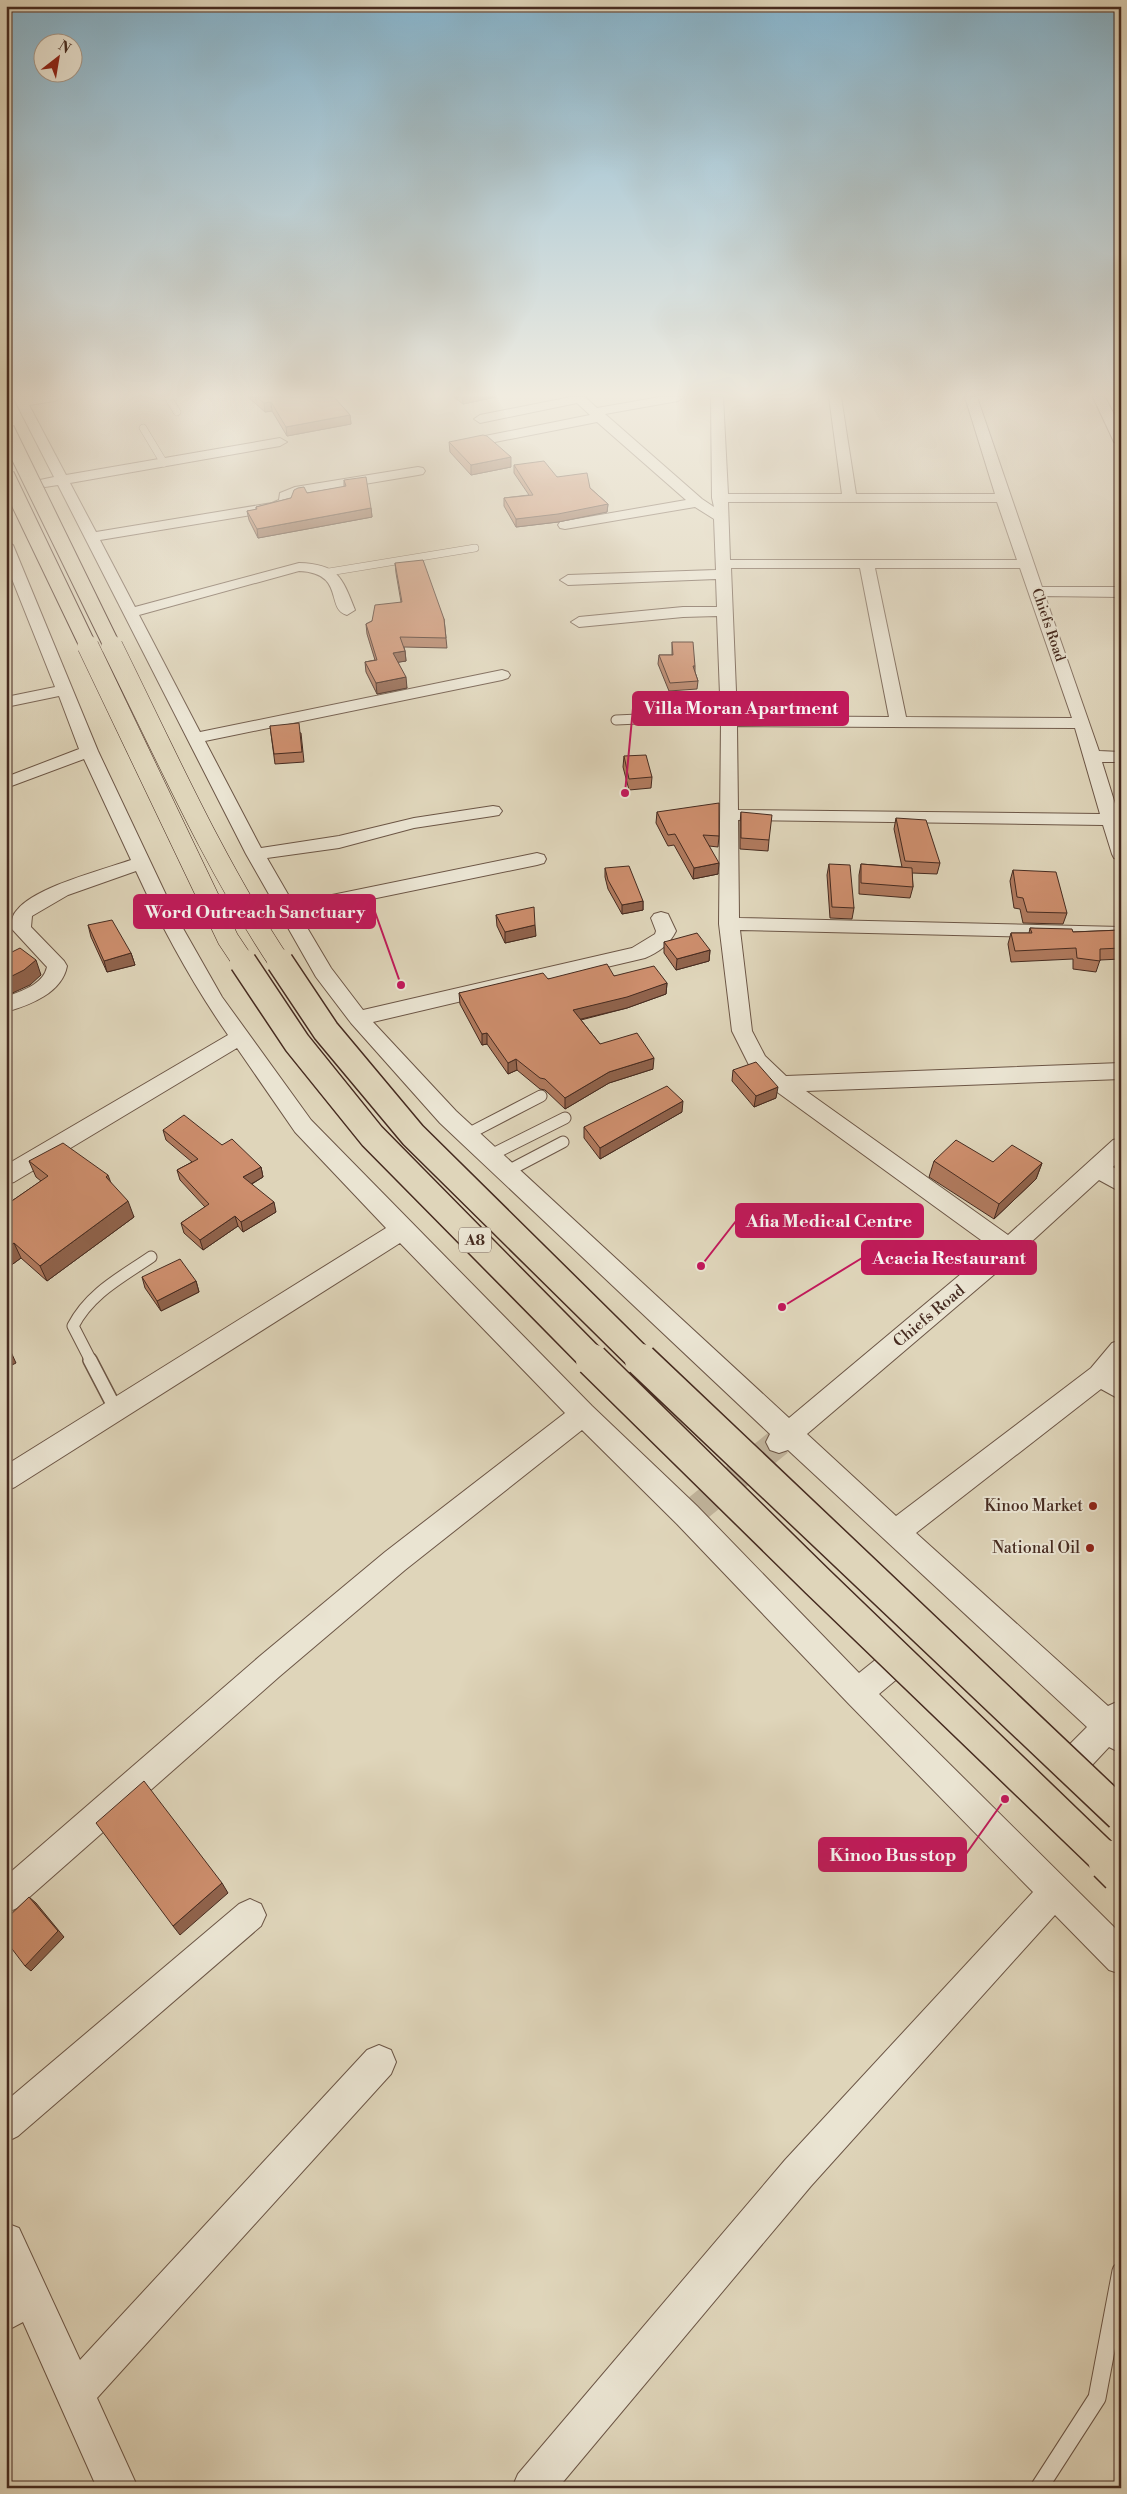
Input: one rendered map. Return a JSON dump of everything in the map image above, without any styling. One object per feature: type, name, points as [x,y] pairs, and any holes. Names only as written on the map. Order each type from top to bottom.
[{"type":"highway","name":"A8","points":[[24,513],[228,939],[297,1043],[372,1136],[575,1342],[1121,1873]]},
{"type":"highway","name":"A8","points":[[51,513],[135,657],[196,817],[264,939],[326,1031],[413,1135],[622,1342],[1121,1815]]},
{"type":"street","points":[[83,513],[92,526],[130,613],[135,657],[196,738],[256,854],[323,972],[358,1018],[466,1135],[784,1439],[896,1532],[1117,1726],[1069,1767]]},
{"type":"street","points":[[92,526],[213,513]]},
{"type":"street","points":[[565,525],[632,513]]},
{"type":"street","points":[[713,513],[720,518]]},
{"type":"street","points":[[720,513],[726,611],[729,718],[729,924],[742,1031],[757,1060],[781,1084],[1009,1248]]},
{"type":"street","name":"Chiefs Road","points":[[1009,513],[1113,814],[1121,854]]},
{"type":"street","points":[[7,547],[89,751],[166,916],[214,1000],[303,1126],[402,1230],[583,1414],[693,1512],[858,1693],[1121,1958]]},
{"type":"street","points":[[867,564],[899,722]]},
{"type":"street","points":[[568,580],[723,569],[867,564],[1027,564]]},
{"type":"street","points":[[130,613],[299,567],[312,567],[333,575],[347,610]]},
{"type":"street","points":[[1037,591],[1121,592]]},
{"type":"street","points":[[579,622],[683,612],[726,611]]},
{"type":"street","points":[[196,738],[502,675]]},
{"type":"street","points":[[6,702],[65,690]]},
{"type":"street","points":[[729,718],[899,722],[1082,723]]},
{"type":"street","points":[[6,783],[89,751]]},
{"type":"street","points":[[1092,756],[1121,757]]},
{"type":"street","points":[[256,854],[339,842],[408,824],[493,811]]},
{"type":"street","points":[[730,814],[1113,814]]},
{"type":"street","points":[[288,910],[536,859]]},
{"type":"street","points":[[6,1005],[52,982],[57,974],[57,966],[14,931],[22,915],[30,907],[80,884],[141,863]]},
{"type":"street","points":[[358,1018],[638,953],[654,946],[663,939],[666,931],[661,918]]},
{"type":"street","points":[[729,924],[1121,932]]},
{"type":"street","points":[[6,1176],[240,1037]]},
{"type":"street","points":[[781,1084],[1121,1070]]},
{"type":"street","name":"Chiefs Road","points":[[784,1439],[1009,1248],[1121,1146]]},
{"type":"street","points":[[1098,1168],[1121,1183]]},
{"type":"street","points":[[6,1479],[402,1230]]},
{"type":"street","points":[[896,1532],[1100,1375],[1121,1350]]},
{"type":"street","points":[[1100,1375],[1121,1389]]},
{"type":"street","points":[[6,1897],[270,1666],[387,1567],[583,1414]]},
{"type":"street","points":[[858,1693],[899,1659]]},
{"type":"street","points":[[532,2488],[798,2173],[1055,1891]]},
{"type":"street","points":[[6,2124],[250,1915]]},
{"type":"street","points":[[75,2393],[378,2062]]},
{"type":"street","points":[[6,2241],[18,2302],[75,2393],[118,2488]]},
{"type":"lane","points":[[329,572],[475,548]]},
{"type":"lane","points":[[616,720],[729,718]]},
{"type":"lane","points":[[466,1135],[541,1096]]},
{"type":"lane","points":[[488,1156],[564,1118]]},
{"type":"lane","points":[[506,1172],[563,1142]]},
{"type":"lane","points":[[116,1410],[73,1326],[78,1313],[89,1302],[151,1257]]},
{"type":"lane","points":[[1039,2488],[1097,2398],[1121,2271]]},
{"type":"building","points":[[248,513],[342,513],[257,529]]},
{"type":"building","points":[[513,513],[561,513],[558,514],[516,519]]},
{"type":"building","points":[[423,560],[444,619],[446,638],[400,637],[405,651],[393,653],[406,677],[376,683],[365,662],[377,660],[366,624],[372,621],[375,605],[402,602],[395,563]]},
{"type":"building","points":[[672,642],[693,642],[695,666],[693,666],[698,681],[670,683],[659,655],[673,655]]},
{"type":"building","points":[[299,723],[302,752],[274,754],[270,726]]},
{"type":"building","points":[[646,755],[652,777],[629,779],[624,756]]},
{"type":"building","points":[[719,803],[719,836],[703,835],[719,863],[694,868],[675,834],[668,835],[657,812]]},
{"type":"building","points":[[741,812],[772,815],[769,840],[741,838]]},
{"type":"building","points":[[896,818],[926,820],[940,863],[905,861]]},
{"type":"building","points":[[829,864],[850,865],[854,908],[832,907]]},
{"type":"building","points":[[861,864],[912,868],[913,887],[861,883]]},
{"type":"building","points":[[629,866],[643,901],[622,905],[608,880],[605,868]]},
{"type":"building","points":[[1013,870],[1056,872],[1067,913],[1027,912],[1023,898],[1017,897]]},
{"type":"building","points":[[534,907],[535,925],[505,932],[496,915]]},
{"type":"building","points":[[112,920],[131,953],[104,961],[88,925]]},
{"type":"building","points":[[1030,928],[1072,929],[1073,932],[1121,930],[1121,948],[1100,949],[1100,961],[1077,958],[1076,948],[1015,951],[1011,933],[1032,933]]},
{"type":"building","points":[[697,933],[710,950],[677,959],[664,942]]},
{"type":"building","points":[[20,948],[36,960],[24,970],[6,979],[6,955]]},
{"type":"building","points":[[607,964],[614,976],[654,966],[667,983],[627,997],[573,1010],[600,1044],[637,1033],[654,1058],[609,1072],[565,1098],[545,1079],[540,1078],[516,1059],[508,1063],[487,1033],[482,1034],[459,993],[543,973],[548,979]]},
{"type":"building","points":[[756,1062],[778,1087],[756,1096],[733,1070]]},
{"type":"building","points":[[667,1086],[683,1101],[600,1148],[584,1127]]},
{"type":"building","points":[[184,1115],[222,1145],[232,1139],[261,1167],[243,1177],[274,1202],[241,1222],[235,1216],[200,1240],[181,1223],[209,1204],[177,1170],[198,1159],[163,1130]]},
{"type":"building","points":[[956,1140],[993,1162],[1012,1145],[1042,1163],[999,1204],[934,1161]]},
{"type":"building","points":[[63,1143],[108,1175],[106,1177],[128,1201],[40,1266],[14,1243],[6,1248],[6,1205],[48,1176],[29,1161]]},
{"type":"building","points":[[180,1259],[196,1281],[157,1301],[142,1277]]},
{"type":"building","points":[[6,1344],[11,1352],[6,1355]]},
{"type":"building","points":[[144,1781],[222,1883],[173,1926],[96,1823]]},
{"type":"building","points":[[29,1897],[58,1931],[25,1966],[6,1941],[6,1919]]},
{"type":"tunnel","points":[[698,1508],[779,1442]]},
{"type":"place","name":"Villa Moran Apartment","points":[[625,793]]},
{"type":"place","name":"Word Outreach Sanctuary","points":[[401,985]]},
{"type":"place","name":"Afia Medical Centre","points":[[701,1266]]},
{"type":"place","name":"Acacia Restaurant","points":[[782,1307]]},
{"type":"place","name":"Kinoo Market","points":[[1093,1506]]},
{"type":"place","name":"National Oil","points":[[1090,1548]]},
{"type":"place","name":"Kinoo Bus stop","points":[[1005,1799]]}]
